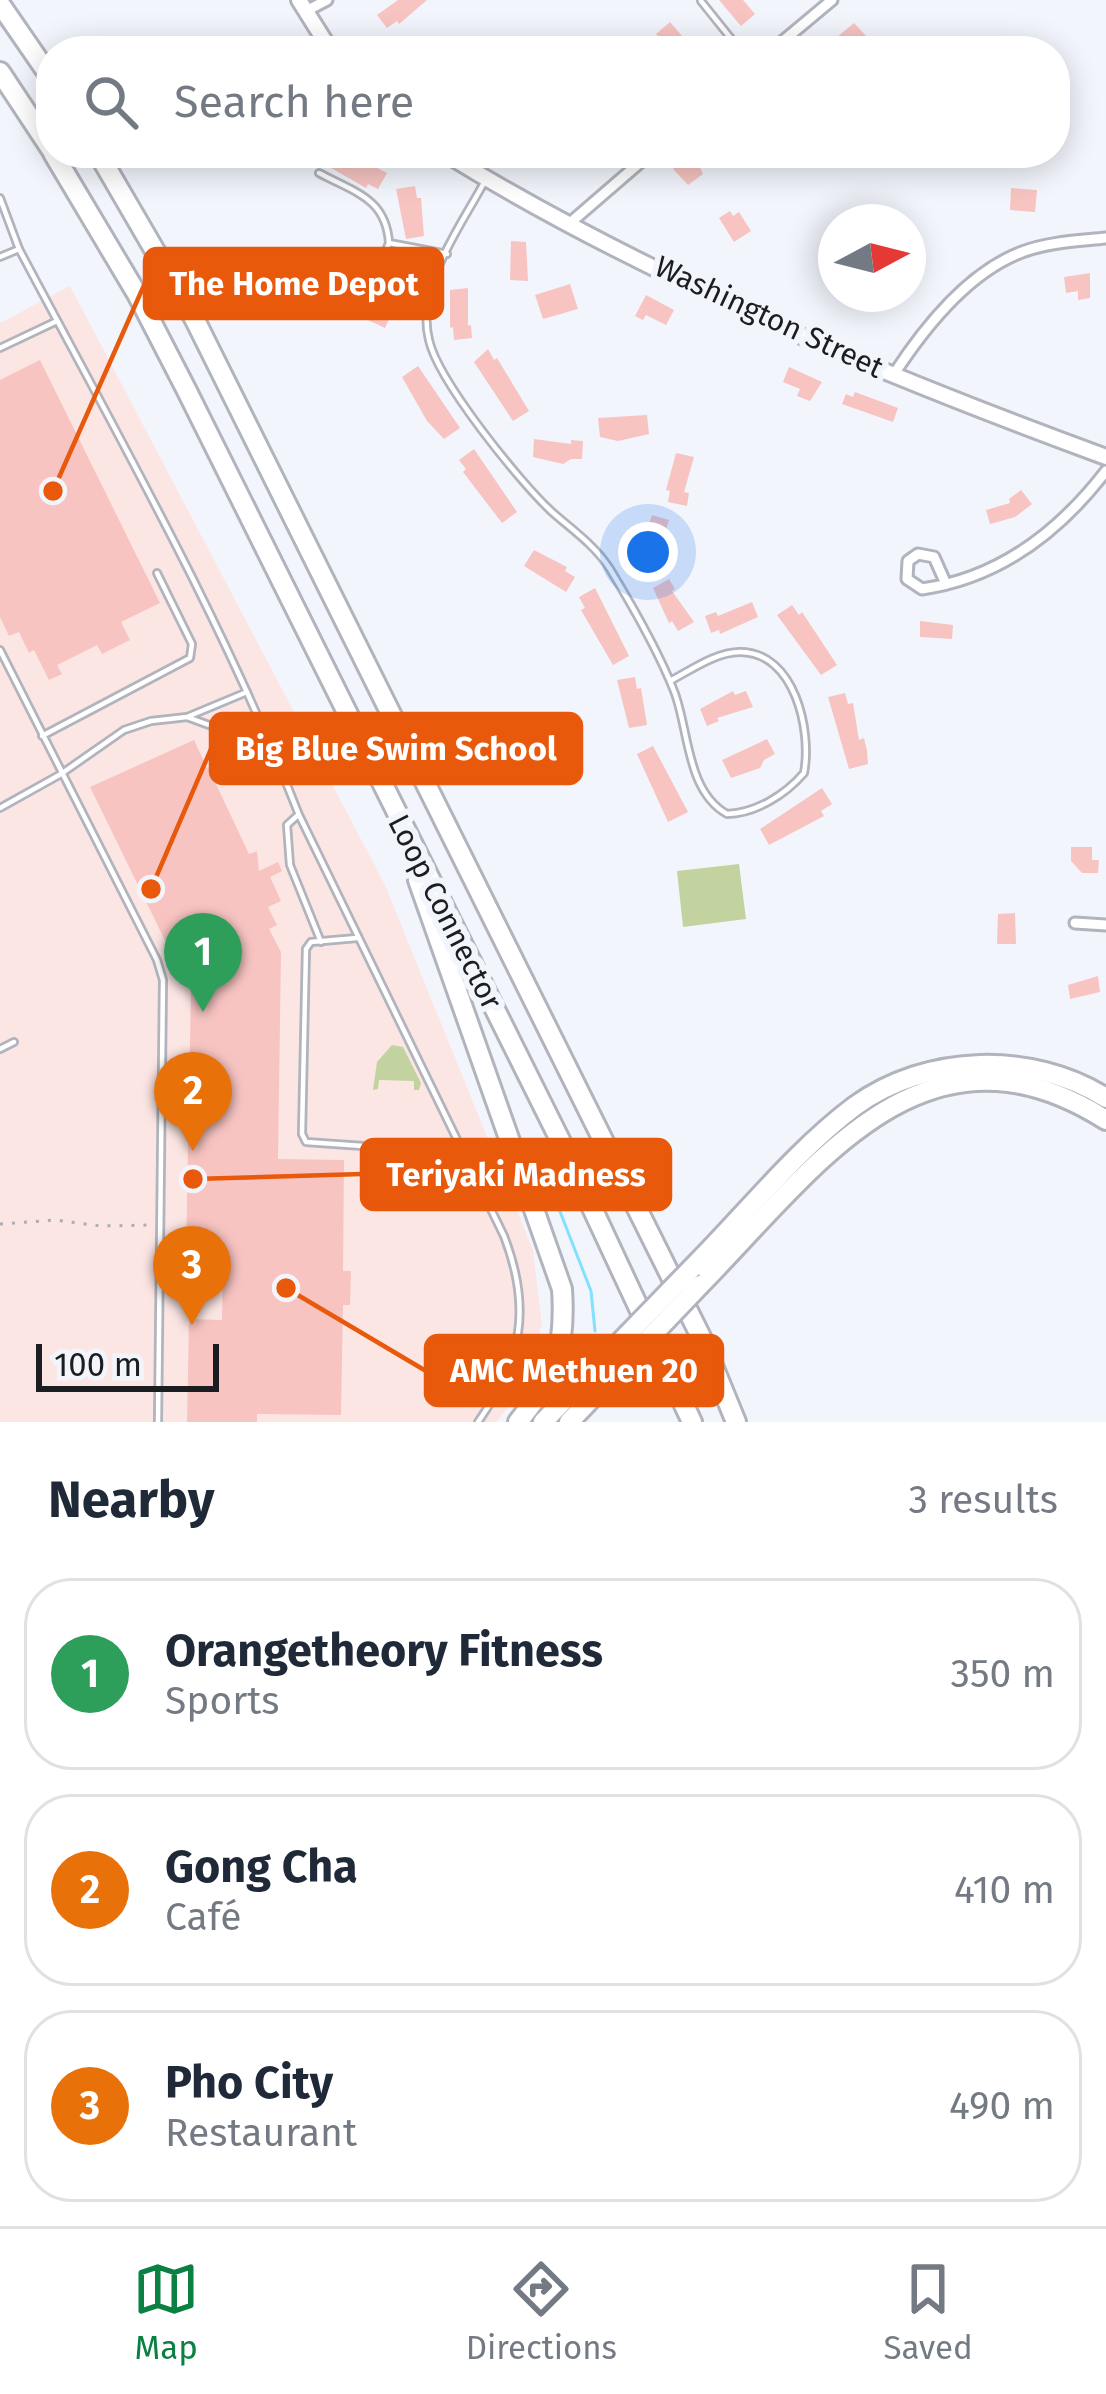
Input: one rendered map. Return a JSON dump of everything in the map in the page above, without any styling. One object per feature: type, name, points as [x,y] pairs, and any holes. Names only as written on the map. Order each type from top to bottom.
[{"type":"highway","points":[[0,4],[36,56]]},
{"type":"highway","name":"Loop Connector","points":[[0,72],[36,127]]},
{"type":"highway","name":"Loop Connector","points":[[62,168],[188,391],[565,1150],[692,1422]]},
{"type":"highway","name":"Loop Connector","points":[[107,168],[194,318],[692,1318],[739,1422]]},
{"type":"highway","points":[[392,808],[562,1289],[565,1329],[558,1359],[546,1387],[518,1422]]},
{"type":"highway","points":[[543,1422],[631,1344],[818,1138],[856,1105],[950,1067],[1000,1063],[1068,1079],[1106,1098]]},
{"type":"highway","points":[[696,1277],[859,1125],[908,1097],[969,1080],[1020,1084],[1051,1092],[1106,1120]]},
{"type":"highway","points":[[568,1422],[631,1344]]},
{"type":"street","points":[[322,36],[303,6],[327,0]]},
{"type":"street","points":[[789,36],[832,0]]},
{"type":"street","name":"Washington Street","points":[[468,168],[570,224],[764,318],[955,402],[1106,457]]},
{"type":"street","points":[[570,224],[633,168]]},
{"type":"street","points":[[894,374],[927,328],[997,265],[1034,248],[1106,238]]},
{"type":"street","points":[[946,584],[934,557],[918,554],[908,561],[905,573],[916,588],[946,584],[993,569],[1025,551],[1078,505],[1106,471]]},
{"type":"street","points":[[1075,923],[1106,925]]},
{"type":"lane","points":[[701,1],[729,36]]},
{"type":"lane","points":[[319,173],[374,203],[388,221],[389,242],[362,308]]},
{"type":"lane","points":[[486,179],[447,254],[426,310],[437,363],[522,479],[599,554],[670,681],[690,760],[722,813],[759,807],[804,773],[807,732],[788,683],[768,659],[742,652],[728,654],[670,681]]},
{"type":"lane","points":[[0,198],[19,250],[128,447],[247,692],[299,815],[490,1204],[517,1271],[522,1310],[518,1343],[506,1375],[478,1422]]},
{"type":"lane","points":[[389,242],[447,254]]},
{"type":"lane","points":[[0,257],[19,250]]},
{"type":"lane","points":[[0,348],[57,321]]},
{"type":"lane","points":[[42,736],[190,658],[192,644],[158,573]]},
{"type":"lane","points":[[0,650],[163,980],[158,1422]]},
{"type":"lane","points":[[0,808],[61,774],[124,730],[187,717],[247,692]]},
{"type":"lane","points":[[187,717],[273,748]]},
{"type":"lane","points":[[299,815],[286,825],[290,865],[321,942]]},
{"type":"lane","points":[[357,938],[311,942],[306,949],[302,1134],[306,1142],[363,1146]]},
{"type":"lane","points":[[0,1049],[14,1042]]},
{"type":"path","points":[[0,1225],[56,1220],[160,1225]]},
{"type":"shaded area","points":[[70,286],[385,885],[533,1250],[542,1325],[520,1393],[496,1422],[0,1422],[0,323]]},
{"type":"green space","points":[[739,864],[746,919],[683,927],[677,871]]},
{"type":"green space","points":[[392,1045],[403,1047],[421,1083],[419,1090],[414,1090],[414,1081],[379,1080],[378,1089],[373,1090],[377,1062]]},
{"type":"building","points":[[398,0],[427,0],[399,24],[387,28],[377,15]]},
{"type":"building","points":[[719,0],[743,0],[755,14],[741,26]]},
{"type":"building","points":[[670,22],[682,36],[658,36]]},
{"type":"building","points":[[854,23],[866,36],[838,36]]},
{"type":"building","points":[[331,168],[377,168],[387,173],[378,189],[368,184],[366,188]]},
{"type":"building","points":[[700,168],[703,174],[688,185],[673,169]]},
{"type":"building","points":[[415,186],[421,198],[424,236],[406,239],[396,189]]},
{"type":"building","points":[[1011,188],[1037,190],[1035,212],[1010,210]]},
{"type":"building","points":[[730,211],[733,216],[739,212],[751,231],[734,242],[719,218]]},
{"type":"building","points":[[511,241],[526,242],[528,281],[510,280]]},
{"type":"building","points":[[398,253],[415,261],[385,328],[368,320],[370,308]]},
{"type":"building","points":[[1090,273],[1090,298],[1078,300],[1078,291],[1066,293],[1064,277]]},
{"type":"building","points":[[570,284],[578,309],[543,319],[535,295]]},
{"type":"building","points":[[468,288],[472,338],[454,340],[450,290]]},
{"type":"building","points":[[646,295],[674,310],[666,325],[646,315],[643,320],[635,316]]},
{"type":"building","points":[[488,349],[529,411],[513,421],[474,362]]},
{"type":"building","points":[[40,360],[160,603],[121,622],[130,640],[102,654],[97,645],[57,665],[62,674],[49,680],[34,650],[29,653],[19,632],[9,636],[0,617],[0,380]]},
{"type":"building","points":[[418,366],[460,428],[444,439],[427,421],[402,377]]},
{"type":"building","points":[[789,367],[822,382],[810,401],[797,396],[800,389],[783,382]]},
{"type":"building","points":[[855,392],[898,408],[893,422],[842,404],[846,394],[853,397]]},
{"type":"building","points":[[647,415],[649,434],[618,441],[600,437],[598,418]]},
{"type":"building","points":[[534,439],[583,441],[582,459],[563,464],[533,457]]},
{"type":"building","points":[[474,449],[517,512],[502,523],[463,472],[466,469],[459,460]]},
{"type":"building","points":[[676,453],[694,457],[684,492],[689,493],[687,506],[668,502],[670,491],[666,490]]},
{"type":"building","points":[[1021,490],[1032,504],[1015,517],[990,524],[986,510],[1010,503]]},
{"type":"building","points":[[652,515],[669,520],[658,554],[663,555],[659,568],[643,564],[645,553],[640,551]]},
{"type":"building","points":[[534,550],[567,567],[565,571],[575,577],[566,592],[524,566]]},
{"type":"building","points":[[669,579],[694,622],[678,631],[669,623],[653,588]]},
{"type":"building","points":[[595,588],[629,656],[613,665],[581,610],[585,608],[579,597]]},
{"type":"building","points":[[752,602],[758,617],[720,634],[719,630],[711,633],[705,616],[716,612],[718,616]]},
{"type":"building","points":[[792,605],[799,615],[802,612],[837,665],[821,675],[777,615]]},
{"type":"building","points":[[920,621],[953,625],[952,639],[920,637]]},
{"type":"building","points":[[635,677],[647,725],[629,728],[617,680]]},
{"type":"building","points":[[733,691],[735,695],[746,691],[753,707],[707,726],[700,709]]},
{"type":"building","points":[[845,693],[848,704],[853,703],[868,764],[849,769],[828,697]]},
{"type":"building","points":[[767,739],[775,754],[760,768],[731,778],[722,760]]},
{"type":"building","points":[[194,740],[207,768],[230,757],[238,774],[216,784],[249,854],[257,851],[259,871],[278,862],[282,871],[270,877],[281,901],[268,907],[277,925],[269,929],[281,952],[278,1159],[344,1160],[343,1271],[351,1271],[350,1305],[343,1305],[341,1415],[257,1414],[257,1422],[187,1422],[189,1319],[222,1320],[223,1254],[186,1254],[191,990],[184,959],[176,963],[90,787]]},
{"type":"building","points":[[653,746],[688,812],[668,822],[637,754]]},
{"type":"building","points":[[822,788],[832,804],[821,811],[824,816],[769,845],[760,829]]},
{"type":"building","points":[[1071,847],[1092,847],[1092,860],[1099,860],[1098,873],[1082,873],[1071,861]]},
{"type":"building","points":[[1015,913],[1016,944],[997,944],[998,914]]},
{"type":"building","points":[[1098,976],[1100,992],[1070,999],[1068,985]]},
{"type":"waterway","points":[[545,1173],[591,1291],[595,1331]]},
{"type":"place","name":"The Home Depot","points":[[53,491]]},
{"type":"place","name":"Big Blue Swim School","points":[[151,889]]},
{"type":"place","name":"Orangetheory Fitness","points":[[203,1012]]},
{"type":"place","name":"Gong Cha","points":[[193,1151]]},
{"type":"place","name":"Teriyaki Madness","points":[[193,1179]]},
{"type":"place","name":"AMC Methuen 20","points":[[286,1288]]},
{"type":"place","name":"Pho City","points":[[192,1325]]}]
